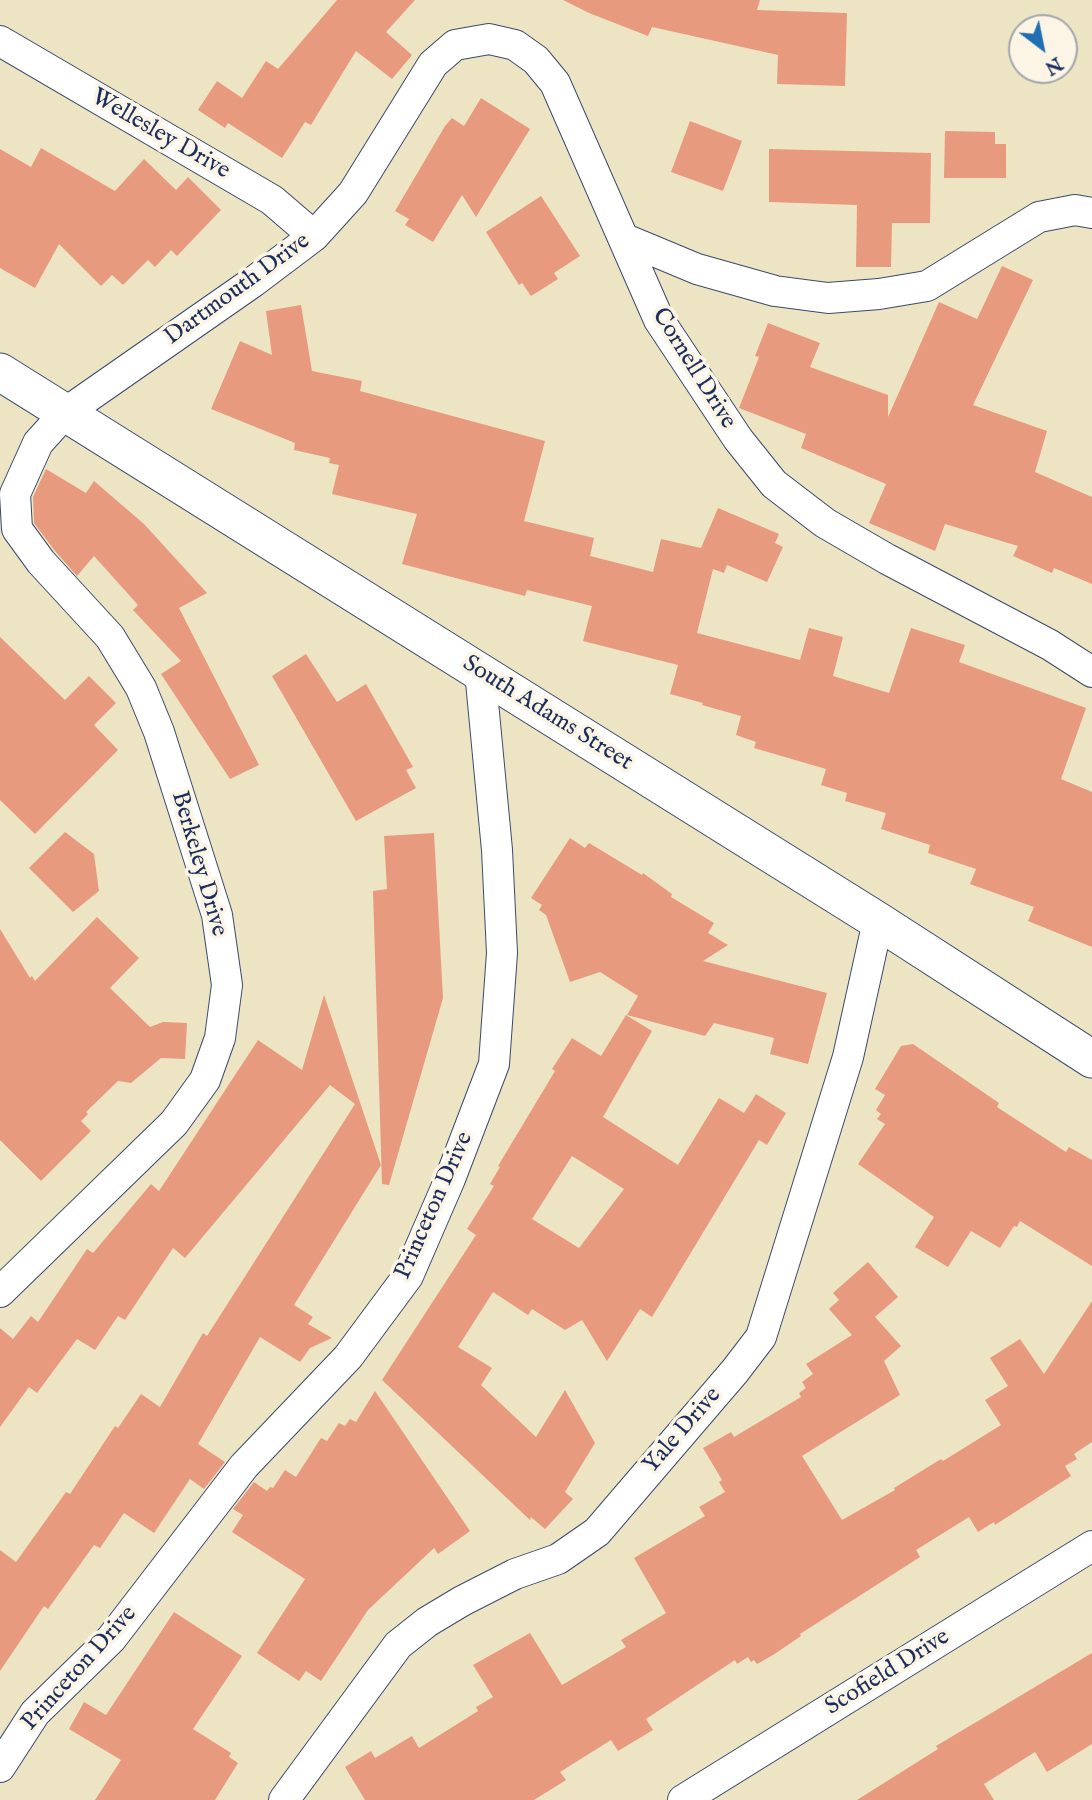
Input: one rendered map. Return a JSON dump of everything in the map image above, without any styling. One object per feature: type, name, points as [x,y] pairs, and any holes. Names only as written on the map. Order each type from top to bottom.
[{"type":"street","name":"Cornell Drive","points":[[387,141],[433,64],[455,46],[489,39],[515,46],[536,60],[555,83],[659,320],[738,439],[774,484],[825,523],[1050,645],[1092,672]]},
{"type":"street","name":"Wellesley Drive","points":[[0,41],[272,200],[314,236]]},
{"type":"street","name":"Dartmouth Drive","points":[[65,413],[253,282],[314,236],[353,193],[387,141]]},
{"type":"street","points":[[625,239],[697,270],[775,291],[828,298],[879,294],[926,286],[1039,217],[1075,210],[1092,213]]},
{"type":"street","name":"South Adams Street","points":[[0,372],[878,921],[1092,1059]]},
{"type":"street","name":"Berkeley Drive","points":[[3,1279],[174,1123],[205,1080],[220,1038],[227,985],[217,915],[159,732],[141,688],[110,637],[41,562],[17,529],[15,494],[38,443],[65,413]]},
{"type":"street","name":"Princeton Drive","points":[[0,1767],[35,1713],[111,1639],[244,1466],[348,1357],[408,1276],[435,1216],[494,1064],[502,953],[497,850],[480,671]]},
{"type":"street","name":"Yale Drive","points":[[284,1800],[398,1646],[427,1622],[463,1601],[515,1574],[558,1559],[597,1532],[761,1337],[848,1057],[878,921]]},
{"type":"street","name":"Scofield Drive","points":[[683,1800],[1092,1546]]},
{"type":"building","points":[[337,0],[415,0],[386,32],[412,55],[392,79],[356,51],[311,125],[305,122],[282,158],[228,123],[225,128],[198,110],[217,81],[242,98],[266,61],[278,69]]},
{"type":"building","points":[[563,0],[760,0],[757,10],[847,13],[845,86],[777,84],[778,55],[652,27],[648,36]]},
{"type":"building","points":[[481,98],[530,129],[476,217],[462,195],[433,242],[405,225],[409,219],[395,211],[445,126],[452,118],[464,126]]},
{"type":"building","points":[[690,121],[742,141],[723,191],[671,172]]},
{"type":"building","points":[[945,131],[995,132],[995,144],[1006,144],[1006,178],[944,178]]},
{"type":"building","points":[[41,148],[115,191],[144,159],[176,190],[188,177],[221,210],[177,256],[171,250],[155,267],[148,260],[123,285],[112,275],[101,286],[59,244],[35,288],[0,268],[0,149],[31,167]]},
{"type":"building","points":[[769,149],[931,153],[930,223],[892,223],[891,267],[856,267],[857,205],[769,202]]},
{"type":"building","points":[[541,196],[580,256],[554,273],[558,279],[531,296],[522,283],[519,285],[486,232]]},
{"type":"building","points":[[1002,266],[1033,280],[973,405],[1047,431],[1035,472],[1092,497],[1092,584],[1054,568],[1052,573],[1013,556],[1018,546],[945,524],[935,551],[869,523],[886,484],[801,448],[806,434],[739,408],[759,357],[755,356],[768,323],[820,343],[810,367],[888,395],[888,417],[939,302],[977,319]]},
{"type":"building","points":[[301,305],[312,371],[362,381],[360,391],[545,441],[524,521],[594,538],[590,556],[653,572],[661,539],[701,548],[718,508],[779,534],[775,543],[783,547],[767,582],[727,565],[724,573],[713,569],[697,633],[800,660],[809,628],[843,637],[833,676],[889,693],[911,628],[965,645],[959,662],[1086,708],[1061,779],[1092,792],[1092,947],[1028,921],[1034,907],[970,884],[976,869],[928,853],[930,845],[881,829],[886,813],[845,801],[847,793],[821,785],[826,769],[754,748],[756,742],[736,735],[741,716],[670,694],[678,665],[583,641],[592,606],[527,590],[525,596],[402,564],[417,514],[332,494],[339,465],[329,463],[330,458],[294,450],[295,443],[211,409],[240,341],[272,355],[266,311]]},
{"type":"building","points":[[46,469],[86,493],[94,481],[144,524],[207,593],[179,608],[259,765],[230,779],[161,674],[181,661],[133,610],[138,605],[94,556],[77,576],[34,523],[33,497]]},
{"type":"building","points":[[0,637],[65,700],[89,676],[116,703],[94,725],[118,750],[35,834],[0,800]]},
{"type":"building","points":[[306,654],[337,702],[366,684],[413,767],[406,770],[416,788],[356,821],[272,676]]},
{"type":"building","points":[[65,832],[94,854],[99,891],[73,912],[29,868]]},
{"type":"building","points":[[434,833],[443,998],[389,1185],[382,1184],[373,891],[387,889],[384,836]]},
{"type":"building","points":[[570,838],[585,848],[589,843],[642,875],[643,873],[672,894],[671,897],[714,923],[708,933],[728,945],[703,961],[827,993],[808,1064],[770,1054],[774,1038],[714,1023],[705,1036],[627,1015],[638,996],[600,972],[570,982],[546,915],[539,910],[542,905],[531,898]]},
{"type":"building","points":[[97,917],[139,958],[110,988],[150,1027],[163,1022],[187,1023],[185,1059],[161,1058],[131,1083],[118,1081],[86,1112],[88,1114],[81,1121],[91,1131],[41,1181],[0,1140],[0,929],[30,978],[32,976],[35,981]]},
{"type":"building","points":[[324,995],[381,1165],[294,1305],[313,1317],[308,1324],[332,1338],[310,1348],[300,1362],[260,1337],[198,1444],[225,1462],[204,1489],[190,1479],[154,1533],[124,1513],[100,1548],[94,1545],[48,1609],[44,1606],[0,1671],[0,1550],[16,1562],[66,1492],[70,1494],[115,1426],[118,1428],[141,1394],[160,1407],[203,1333],[207,1336],[355,1104],[330,1085],[185,1258],[173,1248],[125,1320],[118,1316],[95,1350],[77,1339],[37,1393],[29,1387],[0,1427],[0,1328],[13,1339],[31,1316],[38,1322],[87,1249],[93,1253],[151,1184],[159,1191],[258,1040],[302,1070]]},
{"type":"building","points":[[626,1015],[652,1031],[603,1117],[678,1165],[719,1098],[744,1113],[756,1094],[786,1113],[767,1145],[759,1140],[652,1317],[640,1309],[607,1361],[582,1320],[565,1330],[532,1309],[528,1315],[493,1292],[458,1347],[492,1368],[481,1385],[536,1437],[565,1390],[595,1443],[565,1492],[573,1499],[545,1529],[531,1517],[530,1520],[382,1380],[476,1235],[467,1229],[494,1186],[490,1184],[500,1167],[498,1166],[572,1038],[601,1056]],"holes":[[[572,1156],[624,1189],[579,1248],[532,1219]]]},
{"type":"building","points":[[913,1044],[999,1103],[997,1107],[1066,1152],[1069,1147],[1092,1160],[1092,1266],[1020,1221],[1000,1248],[971,1231],[948,1267],[915,1247],[934,1217],[858,1164],[885,1124],[877,1119],[881,1114],[876,1110],[885,1095],[875,1089],[901,1046]]},
{"type":"building","points":[[868,1262],[898,1297],[875,1317],[901,1346],[884,1361],[900,1395],[802,1456],[842,1520],[1001,1425],[985,1400],[1008,1386],[990,1358],[1020,1339],[1044,1374],[1092,1301],[1092,1442],[1074,1454],[1077,1459],[1065,1466],[1071,1476],[995,1525],[994,1522],[978,1532],[969,1517],[916,1550],[920,1557],[800,1634],[801,1636],[773,1655],[757,1664],[754,1660],[751,1662],[748,1657],[737,1664],[735,1660],[646,1719],[653,1730],[618,1751],[611,1740],[560,1772],[566,1780],[534,1800],[365,1800],[345,1767],[371,1751],[375,1758],[412,1736],[419,1748],[478,1711],[476,1707],[493,1697],[473,1665],[530,1633],[562,1685],[626,1647],[621,1640],[666,1613],[634,1558],[705,1516],[699,1507],[725,1492],[719,1482],[722,1480],[703,1448],[731,1432],[734,1437],[801,1397],[799,1393],[806,1388],[802,1382],[813,1374],[806,1364],[852,1335],[829,1309],[839,1300],[833,1293]]},
{"type":"building","points":[[375,1391],[470,1531],[438,1554],[434,1548],[368,1610],[321,1681],[306,1671],[299,1681],[257,1653],[305,1579],[232,1532],[243,1515],[233,1509],[254,1482],[267,1491],[270,1487],[273,1488],[285,1470],[296,1477],[321,1438],[327,1441],[339,1423],[345,1426],[350,1419],[356,1422]]},
{"type":"building","points":[[174,1612],[242,1656],[193,1729],[231,1753],[229,1757],[238,1763],[215,1800],[95,1800],[121,1760],[69,1729],[84,1702],[106,1715]]},
{"type":"building","points":[[1092,1653],[1092,1744],[1047,1772],[1035,1752],[984,1784],[994,1800],[857,1800],[938,1749],[936,1746]]}]
